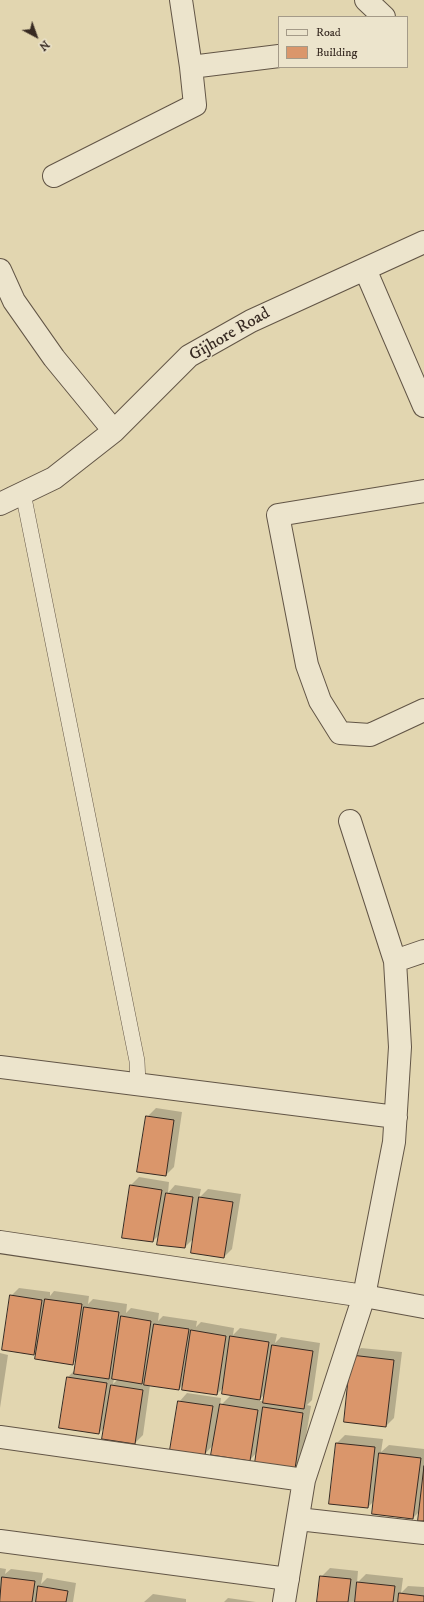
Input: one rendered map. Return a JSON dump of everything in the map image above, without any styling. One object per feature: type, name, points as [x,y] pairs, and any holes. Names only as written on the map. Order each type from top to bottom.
[{"type":"street","points":[[54,176],[195,105],[181,0]]},
{"type":"street","points":[[366,0],[383,16]]},
{"type":"street","points":[[191,67],[278,56]]},
{"type":"street","name":"Gijhore Road","points":[[0,504],[54,478],[114,431],[189,356],[251,321],[424,242]]},
{"type":"street","points":[[366,269],[424,406]]},
{"type":"street","points":[[0,270],[14,301],[54,358],[114,431]]},
{"type":"street","points":[[424,491],[278,515],[307,665],[320,701],[340,733],[370,735],[424,710]]},
{"type":"street","points":[[284,1602],[304,1480],[364,1296],[394,1142],[400,1047],[395,961],[350,821]]},
{"type":"street","points":[[395,961],[424,951]]},
{"type":"street","points":[[0,1067],[396,1117]]},
{"type":"street","points":[[0,1242],[364,1296],[424,1307]]},
{"type":"street","points":[[0,1437],[304,1480]]},
{"type":"street","points":[[298,1519],[424,1533]]},
{"type":"street","points":[[0,1541],[288,1579]]},
{"type":"lane","points":[[23,493],[137,1061],[138,1085]]},
{"type":"building","points":[[146,1116],[174,1120],[166,1176],[137,1172]]},
{"type":"building","points":[[130,1185],[162,1190],[153,1242],[122,1238]]},
{"type":"building","points":[[166,1193],[193,1197],[185,1248],[157,1245]]},
{"type":"building","points":[[199,1197],[233,1202],[224,1258],[191,1253]]},
{"type":"building","points":[[10,1295],[42,1300],[34,1355],[2,1350]]},
{"type":"building","points":[[45,1299],[82,1304],[73,1365],[35,1359]]},
{"type":"building","points":[[84,1307],[119,1312],[109,1379],[74,1374]]},
{"type":"building","points":[[121,1316],[151,1321],[142,1384],[112,1379]]},
{"type":"building","points":[[154,1324],[189,1329],[179,1390],[144,1385]]},
{"type":"building","points":[[191,1330],[226,1336],[217,1395],[182,1390]]},
{"type":"building","points":[[230,1336],[269,1342],[260,1400],[222,1394]]},
{"type":"building","points":[[272,1345],[313,1351],[304,1409],[263,1403]]},
{"type":"building","points":[[351,1355],[394,1360],[386,1427],[344,1422]]},
{"type":"building","points":[[67,1377],[107,1383],[99,1434],[59,1428]]},
{"type":"building","points":[[111,1385],[143,1390],[135,1444],[102,1439]]},
{"type":"building","points":[[178,1401],[213,1406],[205,1455],[170,1450]]},
{"type":"building","points":[[220,1404],[258,1410],[250,1461],[211,1455]]},
{"type":"building","points":[[263,1407],[303,1413],[295,1469],[255,1463]]},
{"type":"building","points":[[336,1443],[375,1447],[368,1508],[329,1504]]},
{"type":"building","points":[[379,1453],[421,1458],[413,1519],[372,1514]]},
{"type":"building","points":[[424,1466],[424,1521],[418,1521]]},
{"type":"building","points":[[320,1576],[351,1579],[348,1602],[317,1602]]},
{"type":"building","points":[[2,1577],[35,1581],[32,1602],[0,1602]]},
{"type":"building","points":[[357,1582],[395,1586],[393,1602],[355,1602]]},
{"type":"building","points":[[38,1586],[68,1591],[66,1602],[36,1602]]},
{"type":"building","points":[[399,1593],[424,1596],[424,1602],[398,1602]]}]
